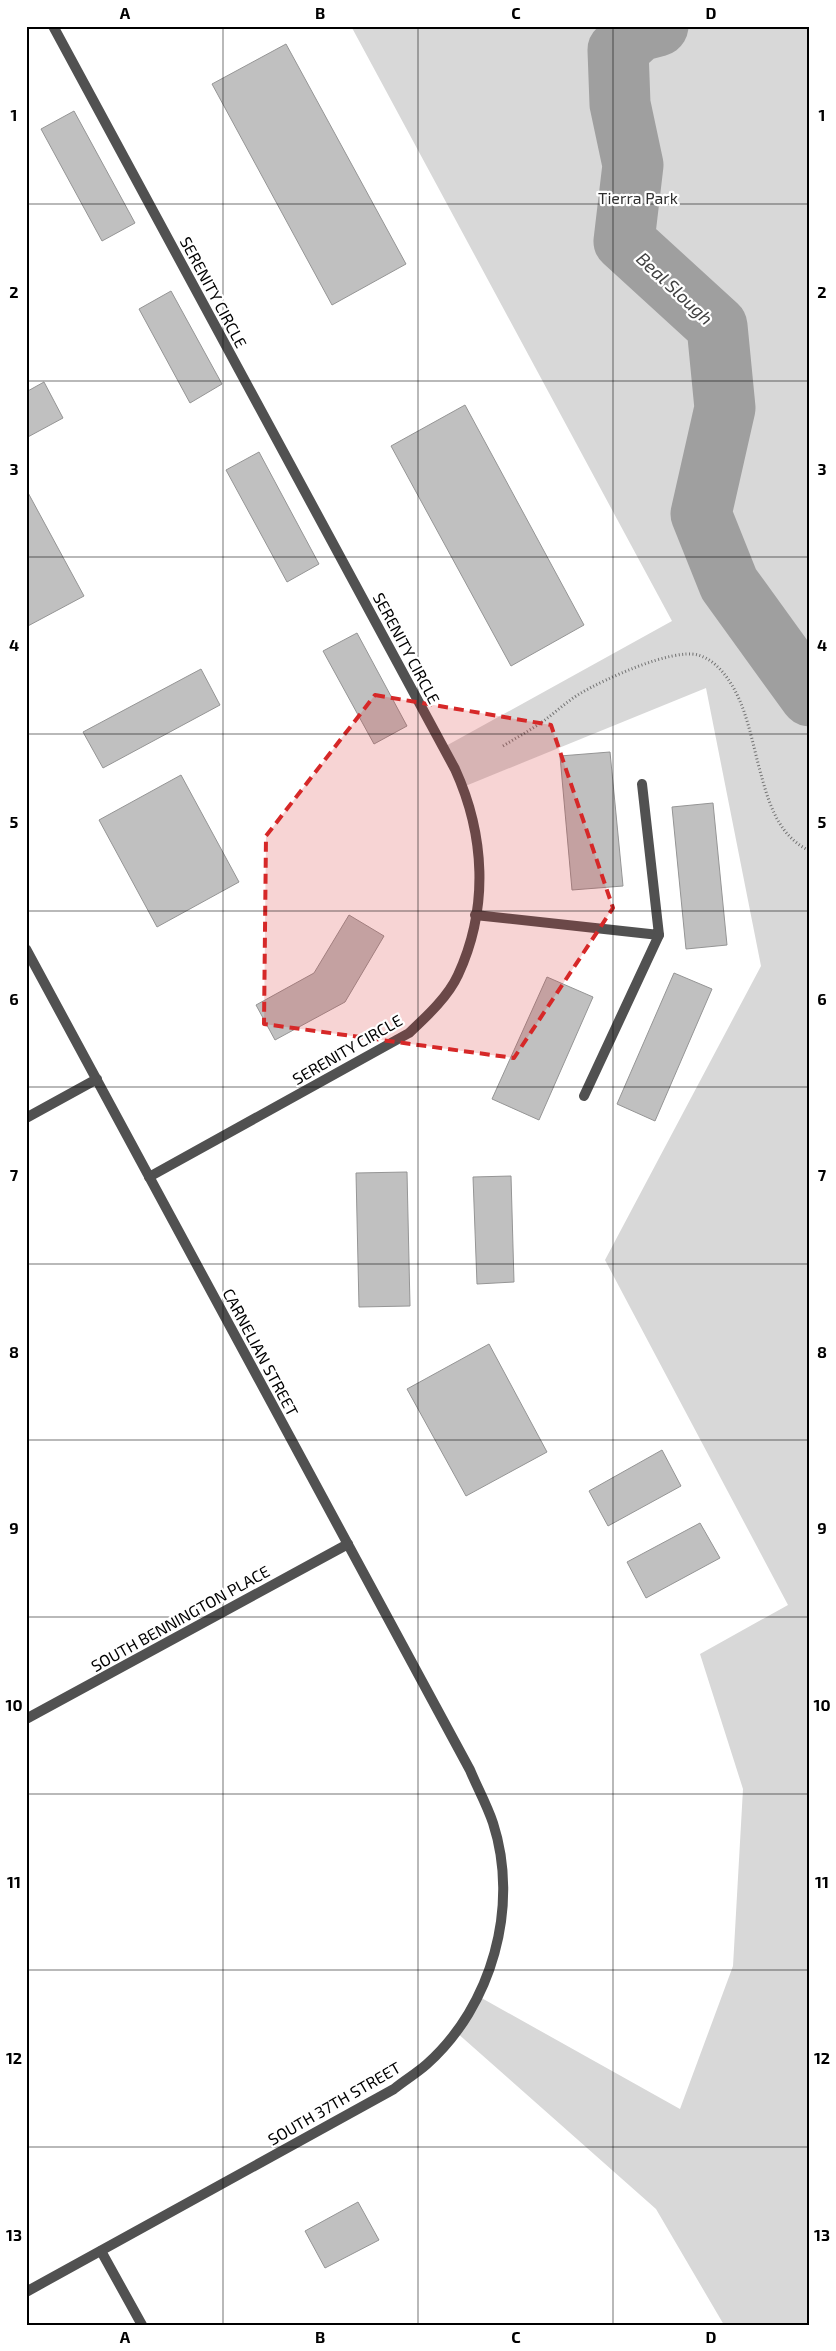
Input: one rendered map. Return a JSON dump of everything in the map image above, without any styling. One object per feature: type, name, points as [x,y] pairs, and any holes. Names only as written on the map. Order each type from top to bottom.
[{"type":"street","name":"SERENITY CIRCLE","points":[[53,26],[455,769],[473,815],[480,854],[479,896],[472,938],[458,977],[432,1011],[410,1033],[149,1177]]},
{"type":"street","points":[[584,1096],[659,935],[642,784]]},
{"type":"street","points":[[475,915],[659,935]]},
{"type":"street","name":"CARNELIAN STREET","points":[[26,949],[470,1770]]},
{"type":"street","points":[[26,1118],[97,1079]]},
{"type":"street","name":"SOUTH BENNINGTON PLACE","points":[[26,1719],[348,1544]]},
{"type":"street","name":"SOUTH 37TH STREET","points":[[26,2292],[394,2089],[428,2064],[456,2032],[478,1996],[494,1957],[503,1906],[502,1864],[493,1822],[470,1770]]},
{"type":"street","points":[[101,2251],[142,2325]]},
{"type":"path","points":[[503,746],[540,723],[581,693],[630,670],[667,656],[697,654],[712,661],[725,674],[736,692],[768,802],[778,823],[789,837],[810,851]]},
{"type":"highlighted area","points":[[375,695],[551,725],[613,908],[514,1058],[264,1024],[266,836]]},
{"type":"green space","name":"Tierra Park","points":[[351,26],[810,26],[810,2325],[724,2325],[656,2209],[456,2032],[478,1996],[680,2109],[733,1966],[743,1789],[700,1654],[788,1605],[605,1260],[761,966],[706,688],[463,787],[444,747],[672,621]]},
{"type":"building","points":[[286,44],[406,264],[332,305],[212,84]]},
{"type":"building","points":[[74,111],[135,223],[102,241],[41,129]]},
{"type":"building","points":[[171,291],[222,384],[190,403],[139,309]]},
{"type":"building","points":[[44,382],[63,418],[26,438],[26,392]]},
{"type":"building","points":[[465,405],[584,625],[511,666],[391,446]]},
{"type":"building","points":[[259,452],[319,564],[287,582],[226,470]]},
{"type":"building","points":[[26,489],[84,596],[26,627]]},
{"type":"building","points":[[357,633],[407,726],[374,744],[323,651]]},
{"type":"building","points":[[201,669],[220,705],[103,768],[83,732]]},
{"type":"building","points":[[610,752],[623,886],[572,890],[560,756]]},
{"type":"building","points":[[181,775],[239,882],[157,927],[99,820]]},
{"type":"building","points":[[713,803],[727,945],[686,949],[672,807]]},
{"type":"building","points":[[349,915],[384,936],[345,1002],[275,1040],[256,1005],[314,973]]},
{"type":"building","points":[[674,973],[712,989],[655,1121],[617,1104]]},
{"type":"building","points":[[547,977],[593,997],[539,1120],[492,1099]]},
{"type":"building","points":[[407,1172],[410,1306],[359,1307],[356,1173]]},
{"type":"building","points":[[511,1176],[514,1282],[477,1284],[473,1177]]},
{"type":"building","points":[[489,1344],[547,1452],[466,1496],[407,1389]]},
{"type":"building","points":[[662,1450],[681,1486],[608,1526],[589,1491]]},
{"type":"building","points":[[700,1523],[720,1558],[646,1598],[627,1562]]},
{"type":"building","points":[[358,2202],[379,2240],[325,2268],[305,2231]]},
{"type":"waterway","name":"Beal Slough","points":[[658,26],[639,31],[618,50],[620,104],[633,165],[624,241],[717,326],[725,408],[701,514],[729,584],[810,696]]}]
